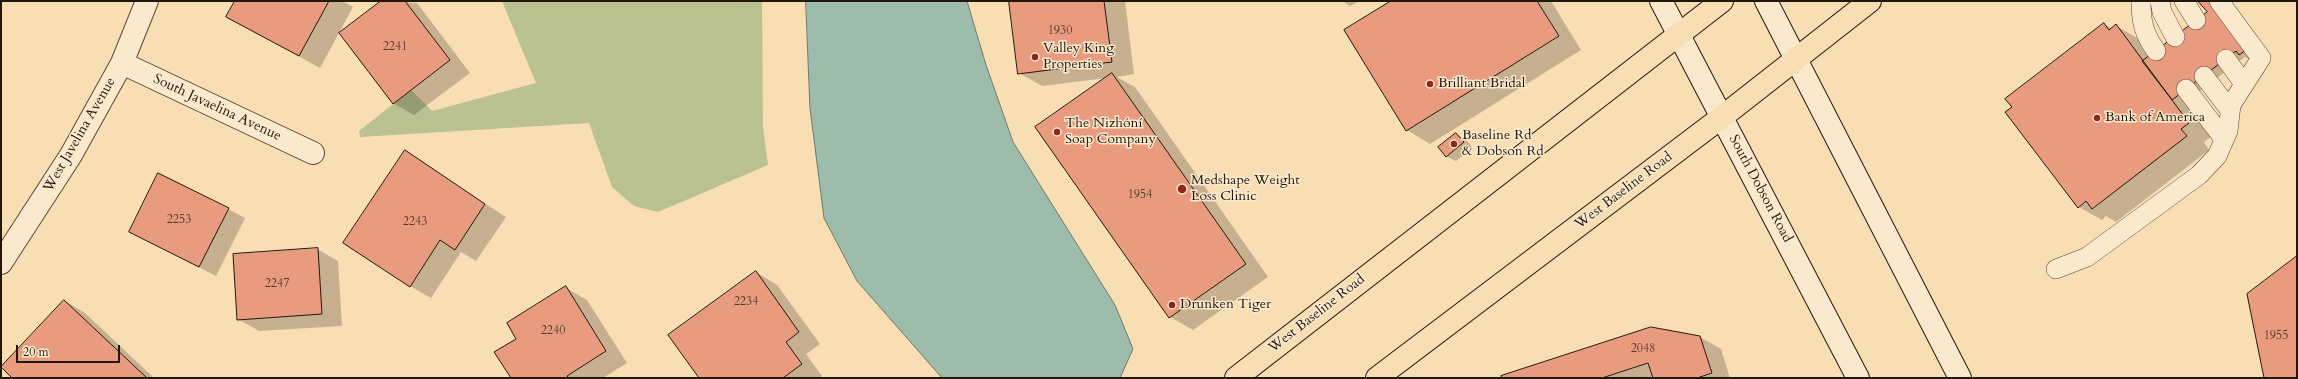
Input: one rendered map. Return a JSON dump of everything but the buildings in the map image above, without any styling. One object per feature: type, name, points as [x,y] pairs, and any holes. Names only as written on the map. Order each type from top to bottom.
[{"type":"main road","name":"West Javelina Avenue","points":[[1,263],[71,155],[129,50],[147,1]]},
{"type":"main road","name":"South Dobson Road","points":[[1661,1],[1858,378]]},
{"type":"main road","name":"West Baseline Road","points":[[1236,378],[1722,1]]},
{"type":"main road","points":[[1766,1],[1795,60],[1960,378]]},
{"type":"main road","name":"West Baseline Road","points":[[1377,378],[1722,117],[1870,1]]},
{"type":"main road","name":"South Javaelina Avenue","points":[[122,63],[313,153]]},
{"type":"lane","points":[[2141,1],[2141,21],[2146,37],[2156,51]]},
{"type":"lane","points":[[2160,1],[2162,12],[2175,37]]},
{"type":"lane","points":[[2184,1],[2196,20]]},
{"type":"lane","points":[[2056,269],[2087,257],[2199,175],[2217,156],[2229,130],[2231,105],[2261,58],[2220,1]]},
{"type":"lane","points":[[2226,59],[2244,84]]},
{"type":"lane","points":[[2204,76],[2230,110]]},
{"type":"lane","points":[[2186,90],[2224,139]]},
{"type":"green space","points":[[502,1],[762,1],[763,127],[768,165],[658,212],[634,206],[612,187],[589,123],[360,137],[359,131],[411,90],[432,111],[536,83]]},
{"type":"shaded area","points":[[806,1],[967,1],[986,65],[1013,142],[1115,305],[1133,349],[1120,378],[942,378],[857,281],[824,218],[810,108]]},
{"type":"place","name":"Valley King Properties","points":[[1035,57]]},
{"type":"place","name":"Brilliant Bridal","points":[[1430,84]]},
{"type":"place","name":"Bank of America","points":[[2097,118]]},
{"type":"place","name":"The Nizhóní Soap Company","points":[[1057,132]]},
{"type":"place","name":"Baseline Rd & Dobson Rd","points":[[1454,144]]},
{"type":"place","name":"Medshape Weight Loss Clinic","points":[[1182,189]]},
{"type":"place","name":"Drunken Tiger","points":[[1172,305]]}]
